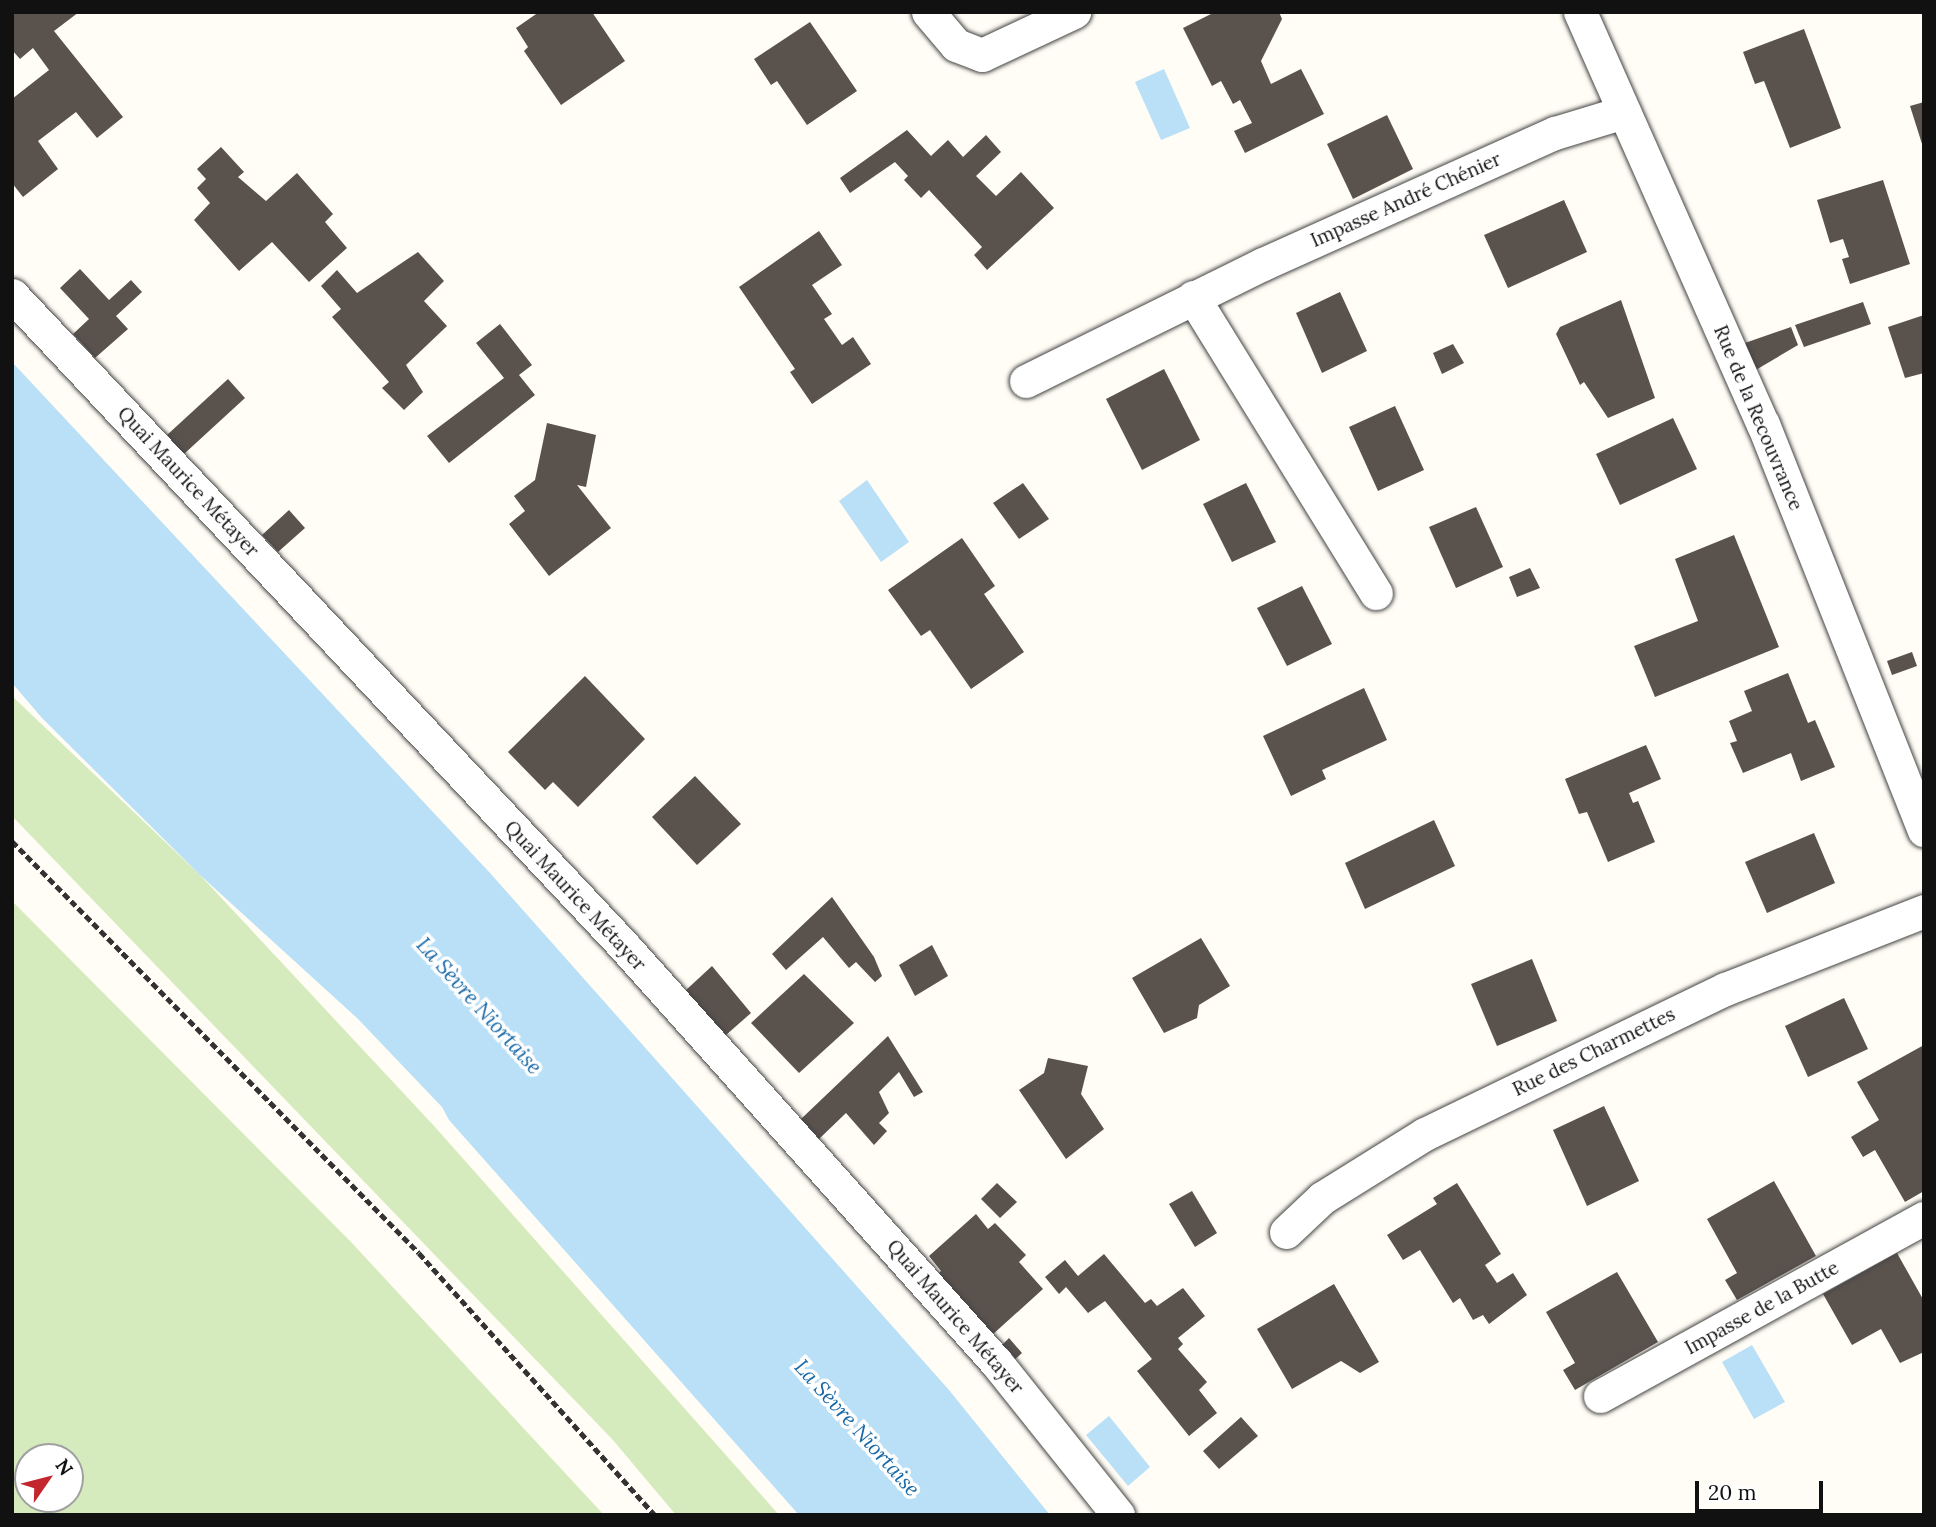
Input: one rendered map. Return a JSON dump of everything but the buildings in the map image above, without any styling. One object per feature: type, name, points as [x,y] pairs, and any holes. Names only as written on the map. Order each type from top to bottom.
[{"type":"street","points":[[928,12],[956,45],[982,55],[1074,12]]},
{"type":"street","name":"Rue de la Recouvrance","points":[[1580,12],[1763,424],[1924,830]]},
{"type":"street","name":"Impasse André Chénier","points":[[1026,381],[1193,297],[1555,133],[1624,112]]},
{"type":"street","name":"Quai Maurice Métayer","points":[[12,295],[632,956],[996,1362],[1118,1515]]},
{"type":"street","points":[[1193,297],[1376,593]]},
{"type":"street","name":"Rue des Charmettes","points":[[1286,1232],[1322,1198],[1425,1134],[1725,989],[1924,911]]},
{"type":"street","name":"Impasse de la Butte","points":[[1600,1396],[1924,1218]]},
{"type":"path","points":[[12,842],[419,1253],[655,1515]]},
{"type":"green space","points":[[12,696],[200,875],[435,1127],[779,1515],[676,1515],[612,1439],[12,816]]},
{"type":"green space","points":[[12,901],[351,1242],[604,1515],[12,1515]]},
{"type":"water","points":[[1164,69],[1190,128],[1161,140],[1135,82]]},
{"type":"water","name":"La Sèvre Niortaise","points":[[12,362],[490,873],[949,1390],[1050,1515],[799,1515],[449,1120],[442,1107],[357,1018],[200,875],[42,718],[12,683]]},
{"type":"water","points":[[867,480],[909,542],[881,562],[839,501]]},
{"type":"water","points":[[1752,1345],[1785,1402],[1754,1419],[1722,1362]]},
{"type":"water","points":[[1109,1416],[1150,1467],[1128,1486],[1086,1435]]}]
